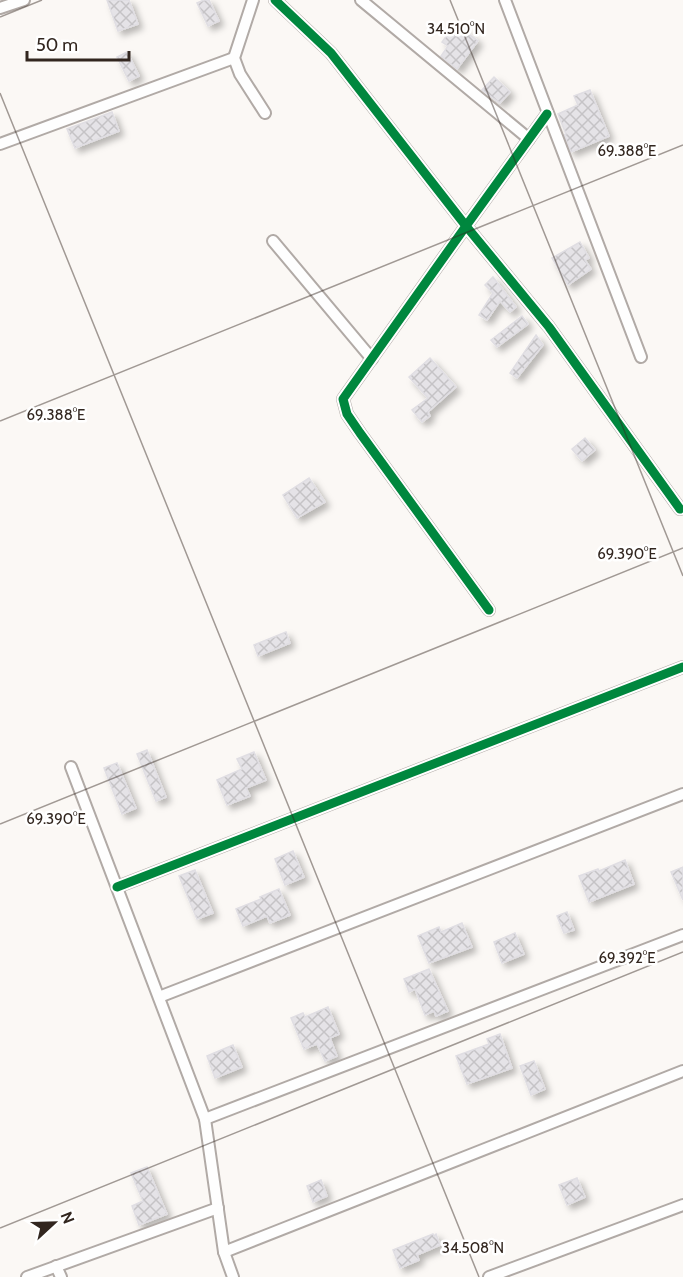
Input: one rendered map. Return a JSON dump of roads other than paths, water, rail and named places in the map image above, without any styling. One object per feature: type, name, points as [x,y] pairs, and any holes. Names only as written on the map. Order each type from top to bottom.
[{"type":"street","points":[[0,9],[24,0]]},
{"type":"street","points":[[253,0],[234,58],[240,74],[265,113]]},
{"type":"street","points":[[275,0],[331,53],[466,226],[549,327],[680,508]]},
{"type":"street","points":[[361,0],[529,139]]},
{"type":"street","points":[[505,0],[641,357]]},
{"type":"street","points":[[0,144],[234,58]]},
{"type":"street","points":[[489,610],[347,414],[343,399],[547,114]]},
{"type":"street","points":[[273,241],[372,359]]},
{"type":"street","points":[[117,887],[683,667]]},
{"type":"street","points":[[71,767],[205,1119],[224,1252],[233,1277]]},
{"type":"street","points":[[159,997],[683,794]]},
{"type":"street","points":[[205,1119],[683,935]]},
{"type":"street","points":[[224,1252],[683,1071]]},
{"type":"street","points":[[489,1277],[683,1204]]},
{"type":"street","points":[[27,1277],[218,1208]]},
{"type":"street","points":[[56,1266],[61,1277]]}]
